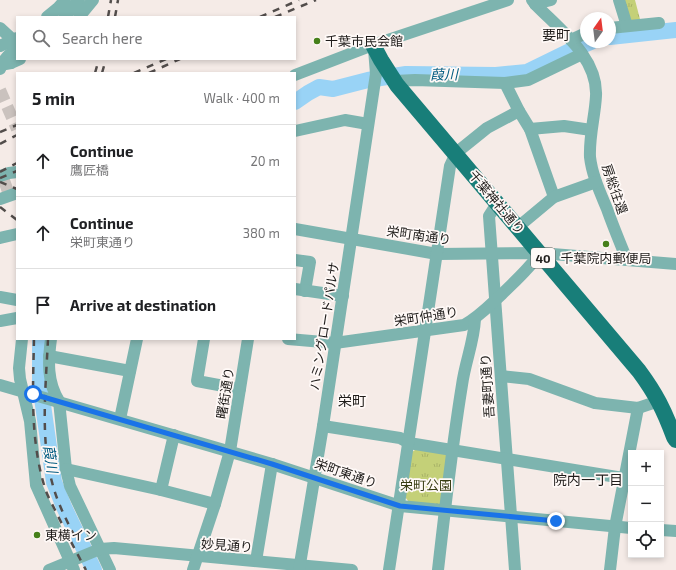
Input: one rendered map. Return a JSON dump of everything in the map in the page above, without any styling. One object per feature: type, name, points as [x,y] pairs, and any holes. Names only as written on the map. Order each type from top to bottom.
[{"type":"main road","name":"40","points":[[373,45],[390,80]]},
{"type":"main road","name":"千葉神社通り","points":[[390,80],[498,202],[639,371],[666,413],[676,440]]},
{"type":"street","points":[[48,16],[65,0]]},
{"type":"street","points":[[65,16],[72,10],[79,0]]},
{"type":"street","points":[[80,16],[93,0]]},
{"type":"street","points":[[296,75],[373,45],[508,0]]},
{"type":"street","points":[[534,2],[551,0]]},
{"type":"street","points":[[619,0],[627,26]]},
{"type":"street","name":"房総往還","points":[[534,2],[577,47],[590,68],[595,83],[596,95],[591,130],[590,157],[596,182],[627,260]]},
{"type":"street","points":[[616,27],[659,22]]},
{"type":"street","points":[[0,28],[16,42]]},
{"type":"street","points":[[0,46],[16,42]]},
{"type":"street","points":[[0,69],[3,61],[16,42]]},
{"type":"street","points":[[390,80],[505,83],[528,80],[577,47],[580,42]]},
{"type":"street","name":"ハミングロードパルサ","points":[[300,567],[343,296],[368,124],[390,80]]},
{"type":"street","points":[[505,83],[530,129],[554,197]]},
{"type":"street","points":[[390,570],[450,166],[456,153],[487,128],[519,111]]},
{"type":"street","points":[[296,131],[345,120],[368,124]]},
{"type":"street","points":[[530,129],[564,126],[591,130]]},
{"type":"street","points":[[0,176],[16,172]]},
{"type":"street","points":[[518,227],[554,197],[596,182]]},
{"type":"street","points":[[0,199],[16,193]]},
{"type":"street","name":"吾妻町通り","points":[[498,202],[489,216],[515,570]]},
{"type":"street","name":"栄町南通り","points":[[296,229],[436,254],[540,253],[627,260]]},
{"type":"street","points":[[0,238],[16,234]]},
{"type":"street","name":"栄町仲通り","points":[[296,340],[335,343],[464,325],[475,319],[531,266],[540,253]]},
{"type":"street","points":[[296,260],[310,262],[300,290],[343,296]]},
{"type":"street","points":[[627,260],[676,264]]},
{"type":"street","points":[[0,297],[16,300]]},
{"type":"street","points":[[0,322],[16,318]]},
{"type":"street","points":[[438,570],[452,450],[464,370],[474,335],[475,319]]},
{"type":"street","points":[[22,340],[19,368],[28,393],[36,485],[74,563],[49,570]]},
{"type":"street","points":[[51,340],[49,356],[50,377],[53,392],[59,401],[66,469],[70,486],[96,551],[110,570]]},
{"type":"street","points":[[120,419],[137,340]]},
{"type":"street","points":[[204,340],[197,381],[240,389]]},
{"type":"street","name":"曙街通り","points":[[193,570],[215,504],[230,451],[248,340]]},
{"type":"street","points":[[49,356],[130,371]]},
{"type":"street","points":[[501,376],[529,379],[595,403],[638,408],[659,401]]},
{"type":"street","name":"栄町東通り","points":[[0,385],[230,451],[315,477],[400,506],[628,528]]},
{"type":"street","points":[[610,570],[623,478],[638,408]]},
{"type":"street","points":[[323,426],[400,438],[409,443],[623,478]]},
{"type":"street","points":[[161,490],[174,435]]},
{"type":"street","points":[[256,561],[272,464]]},
{"type":"street","points":[[66,469],[161,490],[215,504]]},
{"type":"street","points":[[664,530],[676,531]]},
{"type":"street","name":"妙見通り","points":[[74,563],[96,551],[114,548],[198,557],[256,561],[300,567],[352,570]]},
{"type":"green space","points":[[621,0],[635,0],[641,23],[631,24]]},
{"type":"green space","name":"栄町公園","points":[[418,448],[448,455],[442,502],[439,505],[409,502],[405,497],[412,452]]},
{"type":"waterway","name":"葭川","points":[[616,36],[676,30]]},
{"type":"waterway","name":"葭川","points":[[296,101],[319,87],[333,89],[368,80],[406,74],[496,75],[527,72],[580,47]]},
{"type":"waterway","name":"葭川","points":[[40,340],[40,384],[54,482],[64,507],[94,570]]},
{"type":"tunnel","points":[[0,90],[16,127]]},
{"type":"tunnel","points":[[0,187],[16,181]]},
{"type":"railway","points":[[108,16],[111,0]]},
{"type":"railway","points":[[115,16],[118,0]]},
{"type":"railway","points":[[262,16],[299,0]]},
{"type":"railway","points":[[277,16],[316,0]]},
{"type":"railway","points":[[95,72],[99,60]]},
{"type":"railway","points":[[102,72],[106,60]]},
{"type":"railway","points":[[136,72],[164,60]]},
{"type":"railway","points":[[151,72],[178,60]]},
{"type":"railway","points":[[0,132],[16,125]]},
{"type":"railway","points":[[0,144],[16,136]]},
{"type":"railway","points":[[0,172],[16,164]]},
{"type":"railway","points":[[0,178],[16,171]]},
{"type":"railway","points":[[0,182],[16,189]]},
{"type":"railway","points":[[0,207],[16,219]]},
{"type":"railway","points":[[34,340],[34,431],[36,449],[44,485],[47,494],[86,570]]},
{"type":"railway","points":[[48,340],[45,392],[45,429],[48,465],[57,498],[78,543]]},
{"type":"place","name":"千葉市民会館","points":[[317,41]]},
{"type":"place","name":"千葉院内郵便局","points":[[606,244]]},
{"type":"place","name":"東横イン","points":[[37,535]]},
{"type":"district","name":"要町","points":[[556,34]]},
{"type":"district","name":"栄町","points":[[352,400]]},
{"type":"district","name":"院内一丁目","points":[[588,479]]},
{"type":"route","points":[[33,394],[315,477],[400,506],[556,521]]}]
